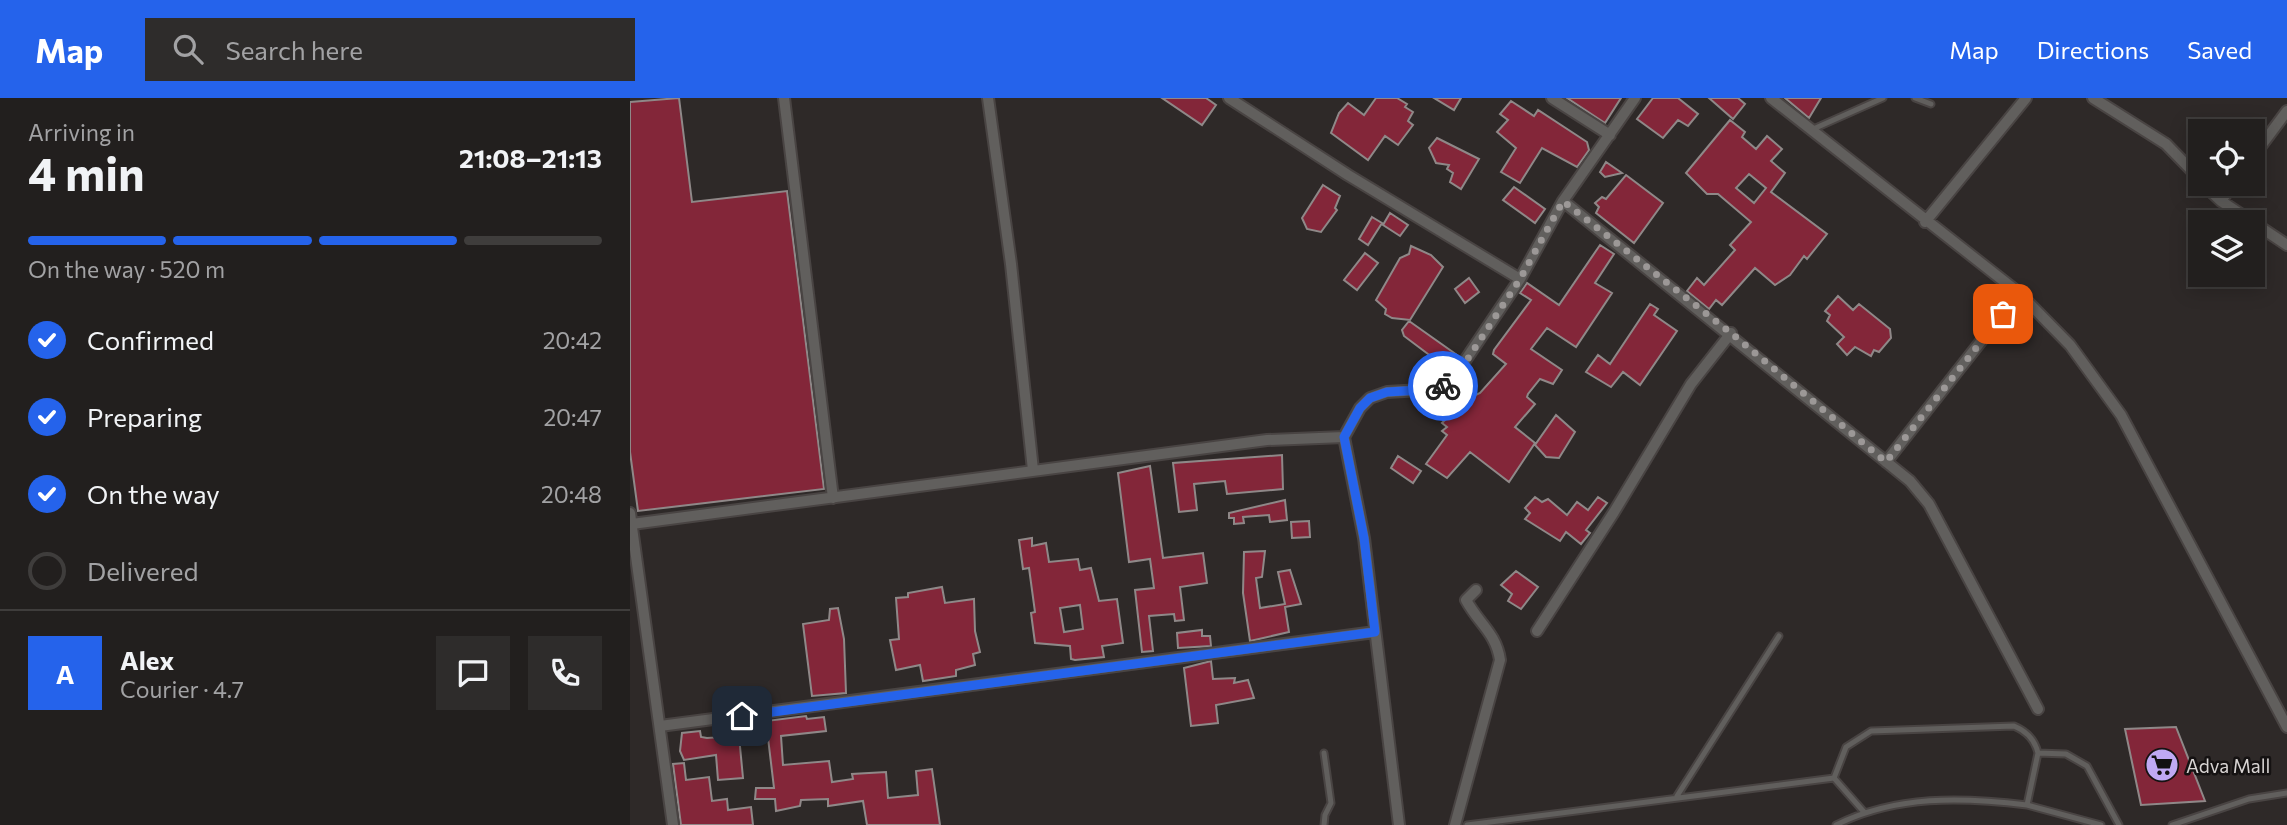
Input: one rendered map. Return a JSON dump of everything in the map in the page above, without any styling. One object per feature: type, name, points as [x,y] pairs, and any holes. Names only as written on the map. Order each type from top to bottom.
[{"type":"street","points":[[784,98],[832,498]]},
{"type":"street","points":[[988,98],[1011,264],[1033,470]]},
{"type":"street","points":[[1229,98],[1348,175],[1520,279]]},
{"type":"street","points":[[1552,98],[1610,135]]},
{"type":"street","points":[[1399,825],[1364,538],[1344,437],[1360,408],[1370,398],[1387,392],[1438,389],[1451,380],[1520,279],[1563,201],[1635,98]]},
{"type":"street","points":[[1771,98],[1925,222],[2019,293],[2070,345],[2121,415],[2287,727]]},
{"type":"street","points":[[1925,222],[2026,98]]},
{"type":"street","points":[[2093,98],[2166,144],[2188,167]]},
{"type":"street","points":[[2265,141],[2287,111]]},
{"type":"street","points":[[2216,196],[2287,245]]},
{"type":"street","points":[[2221,201],[2225,196]]},
{"type":"street","points":[[1563,201],[1731,333],[1910,481],[1929,505],[2038,709]]},
{"type":"street","points":[[1886,462],[2019,293]]},
{"type":"street","points":[[1537,631],[1691,384],[1731,333]]},
{"type":"street","points":[[673,825],[631,527],[1267,440],[1344,437]]},
{"type":"street","points":[[1455,825],[1500,660],[1497,641],[1476,618],[1466,600],[1476,590]]},
{"type":"street","points":[[660,726],[1375,632]]},
{"type":"lane","points":[[1811,130],[1883,98]]},
{"type":"lane","points":[[1915,98],[1931,104]]},
{"type":"lane","points":[[1677,796],[1779,636]]},
{"type":"lane","points":[[1834,778],[1846,747],[1871,731],[2014,726],[2024,730],[2036,745],[2038,753],[2027,805]]},
{"type":"lane","points":[[1324,752],[1331,803],[1324,825]]},
{"type":"lane","points":[[2038,753],[2066,754],[2087,766],[2119,825]]},
{"type":"lane","points":[[1467,825],[1834,778]]},
{"type":"lane","points":[[1834,778],[1864,812]]},
{"type":"lane","points":[[2172,825],[2249,799],[2287,793]]},
{"type":"lane","points":[[1836,825],[1864,812],[1898,803],[1978,799],[2027,805],[2101,825]]},
{"type":"building","points":[[679,98],[692,202],[787,191],[824,489],[638,511],[630,452],[630,102]]},
{"type":"building","points":[[1162,98],[1206,98],[1216,105],[1202,125]]},
{"type":"building","points":[[1376,98],[1397,98],[1407,104],[1405,107],[1413,112],[1408,121],[1413,125],[1398,145],[1385,136],[1368,160],[1331,133],[1339,113],[1348,103],[1364,115]]},
{"type":"building","points":[[1434,98],[1461,98],[1454,110]]},
{"type":"building","points":[[1567,98],[1621,98],[1605,123]]},
{"type":"building","points":[[1653,98],[1678,98],[1698,114],[1688,126],[1678,120],[1663,138],[1637,119]]},
{"type":"building","points":[[1709,98],[1738,98],[1745,104],[1733,119]]},
{"type":"building","points":[[1785,98],[1821,98],[1809,118]]},
{"type":"building","points":[[1511,101],[1534,116],[1538,110],[1587,142],[1589,150],[1577,167],[1542,148],[1520,183],[1501,172],[1516,148],[1497,132],[1508,120],[1500,114]]},
{"type":"building","points":[[1730,120],[1745,132],[1742,137],[1756,149],[1767,136],[1782,149],[1771,161],[1785,173],[1771,192],[1827,234],[1807,259],[1804,256],[1790,275],[1775,285],[1755,268],[1722,305],[1716,300],[1709,309],[1687,291],[1697,278],[1704,285],[1735,250],[1730,245],[1751,222],[1718,194],[1707,194],[1686,173]],"holes":[[[1749,174],[1766,188],[1754,203],[1736,188]]]},
{"type":"building","points":[[1437,138],[1479,159],[1461,189],[1450,182],[1453,173],[1447,169],[1449,165],[1436,163],[1429,148]]},
{"type":"building","points":[[1606,162],[1622,173],[1605,177],[1600,172]]},
{"type":"building","points":[[1626,175],[1663,203],[1634,243],[1596,213],[1599,207],[1595,203],[1602,197],[1606,199]]},
{"type":"building","points":[[1323,185],[1340,196],[1335,208],[1337,210],[1321,232],[1307,229],[1302,218]]},
{"type":"building","points":[[1514,187],[1545,209],[1535,223],[1503,200]]},
{"type":"building","points":[[1390,213],[1408,225],[1400,236],[1383,225]]},
{"type":"building","points":[[1372,217],[1382,223],[1368,245],[1359,239]]},
{"type":"building","points":[[1600,245],[1614,254],[1595,283],[1612,293],[1576,347],[1547,328],[1531,349],[1562,370],[1553,384],[1540,379],[1528,394],[1527,397],[1535,404],[1515,427],[1535,443],[1509,482],[1470,452],[1447,478],[1426,464],[1447,435],[1442,431],[1447,427],[1442,423],[1465,400],[1480,393],[1506,364],[1493,354],[1494,350],[1531,300],[1520,293],[1527,283],[1559,305]]},
{"type":"building","points":[[1411,246],[1431,255],[1443,267],[1410,320],[1392,318],[1385,314],[1386,309],[1376,300],[1400,258],[1409,254]]},
{"type":"building","points":[[1365,253],[1378,263],[1357,290],[1344,280]]},
{"type":"building","points":[[1469,278],[1479,292],[1465,303],[1455,289]]},
{"type":"building","points":[[1838,296],[1853,310],[1859,304],[1890,329],[1891,338],[1879,352],[1874,350],[1871,356],[1855,347],[1847,355],[1837,344],[1844,337],[1827,321],[1830,315],[1825,311]]},
{"type":"building","points":[[1650,304],[1658,309],[1654,315],[1677,331],[1640,385],[1623,372],[1611,387],[1586,372],[1598,355],[1610,364]]},
{"type":"building","points":[[1409,321],[1457,355],[1448,369],[1404,336],[1402,330]]},
{"type":"building","points":[[1556,415],[1575,432],[1559,458],[1546,457],[1535,445]]},
{"type":"building","points":[[1282,455],[1283,489],[1227,494],[1225,481],[1194,484],[1197,510],[1179,512],[1173,463]]},
{"type":"building","points":[[1398,456],[1421,471],[1413,483],[1391,468]]},
{"type":"building","points":[[1150,466],[1163,558],[1203,553],[1207,583],[1180,587],[1184,620],[1175,621],[1174,614],[1149,616],[1153,651],[1142,652],[1135,590],[1154,588],[1150,559],[1129,562],[1118,473]]},
{"type":"building","points":[[1535,497],[1542,502],[1548,499],[1567,515],[1577,502],[1588,510],[1598,497],[1607,503],[1586,530],[1590,533],[1581,544],[1566,532],[1560,541],[1525,519],[1530,513],[1525,508]]},
{"type":"building","points":[[1285,500],[1287,520],[1270,522],[1269,515],[1243,517],[1244,523],[1234,524],[1234,518],[1229,518],[1229,513]]},
{"type":"building","points":[[1309,521],[1310,537],[1292,538],[1291,522]]},
{"type":"building","points":[[1032,538],[1032,546],[1046,543],[1049,562],[1078,559],[1080,570],[1091,568],[1099,601],[1117,599],[1123,643],[1102,646],[1104,657],[1075,660],[1071,659],[1070,646],[1035,643],[1031,613],[1035,612],[1029,568],[1023,569],[1019,540]],"holes":[[[1080,605],[1083,629],[1064,632],[1060,608]]]},
{"type":"building","points":[[1265,551],[1262,577],[1256,578],[1260,608],[1285,604],[1278,572],[1290,570],[1301,604],[1285,607],[1289,632],[1250,641],[1243,593],[1244,552]]},
{"type":"building","points":[[1516,571],[1538,587],[1521,609],[1508,601],[1512,594],[1501,585]]},
{"type":"building","points":[[942,587],[945,603],[974,599],[975,631],[980,652],[973,654],[975,665],[956,670],[956,676],[923,681],[920,665],[896,670],[890,640],[899,639],[896,598]]},
{"type":"building","points":[[838,608],[844,639],[846,693],[812,696],[803,624],[829,620],[830,609]]},
{"type":"building","points":[[1202,630],[1202,636],[1210,636],[1211,646],[1178,648],[1177,633]]},
{"type":"building","points":[[1211,661],[1213,679],[1235,678],[1234,683],[1248,680],[1254,698],[1216,705],[1218,723],[1191,726],[1184,668]]},
{"type":"building","points":[[806,716],[807,719],[824,717],[826,731],[781,736],[783,765],[829,761],[832,782],[853,779],[852,774],[886,772],[888,798],[918,795],[916,771],[932,769],[940,825],[867,825],[863,801],[828,806],[828,799],[801,800],[800,806],[776,811],[775,799],[755,799],[756,788],[774,788],[766,721]]},
{"type":"building","name":"Adva Mall","points":[[2176,727],[2205,801],[2141,805],[2125,729]]},
{"type":"building","points":[[700,731],[701,737],[707,738],[739,736],[743,778],[718,780],[716,755],[684,760],[680,751],[682,733]]},
{"type":"building","points":[[684,763],[686,780],[709,777],[712,801],[727,799],[728,810],[751,807],[753,825],[681,825],[673,764]]},
{"type":"way so far","points":[[1443,386],[1465,363],[1520,279],[1563,201],[1731,333],[1886,462],[2003,314]]},
{"type":"place","name":"Adva Mall","points":[[2162,765]]},
{"type":"route","points":[[742,716],[1375,632],[1364,538],[1344,437],[1360,408],[1370,398],[1387,392],[1424,391],[1443,386]]}]
